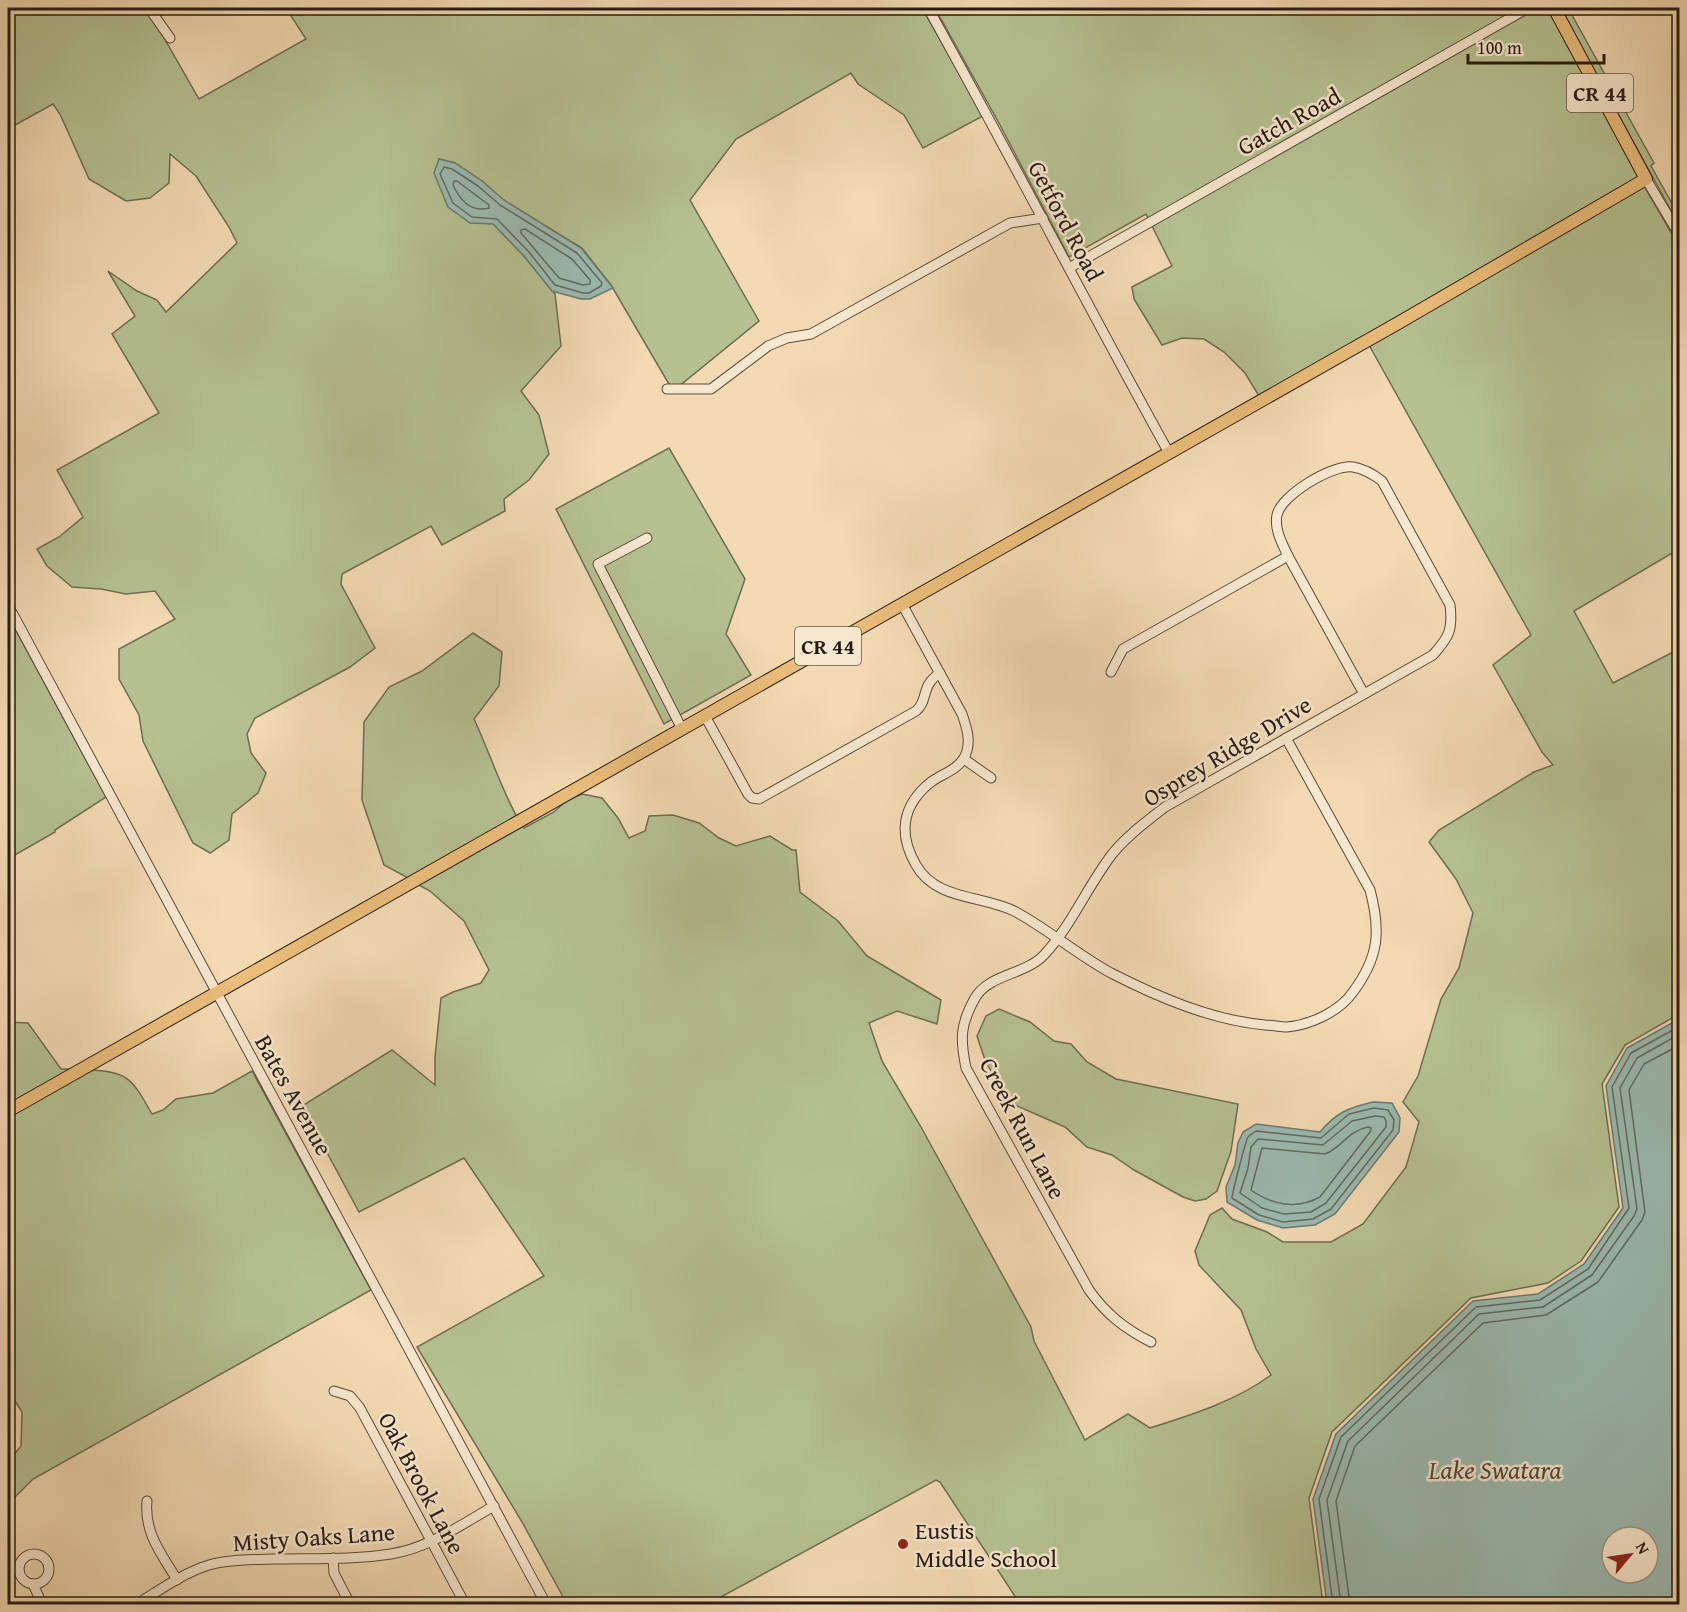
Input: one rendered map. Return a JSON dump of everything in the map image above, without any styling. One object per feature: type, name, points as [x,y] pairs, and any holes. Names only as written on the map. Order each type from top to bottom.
[{"type":"main road","name":"CR 44","points":[[8,1111],[1462,286],[1646,179],[1554,8]]},
{"type":"street","points":[[148,8],[170,38]]},
{"type":"street","name":"Getford Road","points":[[928,8],[1168,453]]},
{"type":"street","name":"Gatch Road","points":[[1069,268],[1528,8]]},
{"type":"street","points":[[1646,179],[1680,236]]},
{"type":"street","points":[[668,388],[711,389],[768,346],[787,338],[811,334],[1010,223],[1042,218]]},
{"type":"street","name":"Osprey Ridge Drive","points":[[1057,940],[1114,852],[1139,827],[1165,807],[1433,655],[1446,640],[1452,623],[1450,605],[1382,482],[1368,471],[1351,466],[1332,469],[1286,499],[1277,515],[1278,534],[1364,694]]},
{"type":"street","points":[[647,538],[598,564],[682,729]]},
{"type":"street","points":[[1111,672],[1123,650],[1288,556]]},
{"type":"street","points":[[902,604],[962,714],[968,730],[968,747],[964,759],[917,795],[908,813],[904,830],[908,851],[918,869],[931,883],[948,892],[1005,906],[1110,972],[1176,1003],[1246,1023],[1287,1027],[1325,1014],[1351,996],[1368,972],[1375,945],[1377,915],[1370,890],[1286,738]]},
{"type":"street","name":"Bates Avenue","points":[[8,605],[216,994],[495,1506],[546,1605]]},
{"type":"street","points":[[705,716],[748,795],[759,799],[918,709],[928,684],[939,673]]},
{"type":"street","points":[[964,759],[991,778]]},
{"type":"street","name":"Creek Run Lane","points":[[1057,940],[1032,965],[996,980],[976,996],[964,1020],[960,1043],[966,1068],[1089,1290],[1101,1308],[1110,1316],[1128,1330],[1151,1342]]},
{"type":"street","name":"Oak Brook Lane","points":[[334,1391],[350,1396],[360,1408],[465,1605]]},
{"type":"street","points":[[147,1501],[146,1517],[149,1532],[177,1580]]},
{"type":"street","name":"Misty Oaks Lane","points":[[137,1605],[177,1580],[212,1564],[238,1560],[391,1554],[431,1542],[495,1506]]},
{"type":"street","points":[[333,1558],[334,1573],[350,1605]]},
{"type":"street","points":[[33,1584],[42,1605]]},
{"type":"green space","points":[[8,8],[166,8],[151,15],[199,99],[306,39],[286,8],[922,8],[983,116],[923,148],[904,115],[858,84],[851,73],[736,139],[690,200],[759,321],[673,391],[611,285],[582,248],[503,200],[482,181],[455,163],[439,159],[470,223],[493,223],[555,294],[561,346],[521,391],[539,415],[549,454],[529,480],[504,499],[505,511],[442,545],[431,526],[342,574],[341,584],[375,648],[350,667],[255,718],[247,734],[251,753],[266,773],[258,793],[232,814],[229,840],[210,853],[193,843],[143,741],[139,715],[119,679],[119,649],[175,619],[155,591],[126,594],[72,587],[47,566],[37,549],[59,537],[83,517],[57,470],[159,413],[112,334],[135,316],[108,271],[137,291],[157,300],[166,312],[237,243],[196,176],[170,154],[169,183],[150,198],[126,201],[89,179],[60,114],[53,104],[8,129]]},
{"type":"green space","points":[[935,8],[1548,8],[1640,177],[1259,396],[1245,373],[1224,352],[1204,339],[1182,338],[1162,345],[1134,299],[1132,287],[1172,266],[1146,214],[1069,257]]},
{"type":"green space","points":[[1560,8],[1568,8],[1654,163],[1651,166],[1679,216],[1679,225]]},
{"type":"green space","points":[[1644,186],[1679,246],[1679,549],[1574,611],[1613,683],[1679,649],[1679,1014],[1625,1045],[1602,1084],[1619,1207],[1581,1261],[1548,1283],[1471,1298],[1332,1432],[1309,1498],[1323,1604],[1020,1604],[940,1482],[936,1480],[708,1604],[567,1604],[522,1522],[417,1347],[544,1276],[464,1158],[359,1212],[302,1106],[392,1050],[435,1085],[435,1057],[441,998],[481,983],[489,970],[464,921],[430,891],[417,884],[522,825],[524,828],[554,812],[566,801],[582,794],[602,798],[618,818],[629,838],[645,831],[649,816],[673,815],[699,823],[719,838],[736,846],[770,836],[792,850],[796,850],[800,892],[838,921],[867,956],[941,1000],[937,1024],[897,1011],[869,1023],[882,1061],[1031,1327],[1034,1341],[1085,1440],[1128,1414],[1150,1428],[1228,1400],[1243,1392],[1271,1375],[1256,1349],[1241,1310],[1199,1265],[1195,1251],[1210,1215],[1222,1208],[1232,1219],[1267,1232],[1283,1242],[1331,1242],[1363,1224],[1406,1167],[1419,1122],[1403,1102],[1418,1076],[1441,999],[1459,968],[1473,913],[1456,879],[1429,842],[1439,830],[1534,772],[1553,765],[1542,752],[1493,665],[1531,635],[1369,345]]},
{"type":"green space","points":[[669,448],[745,579],[726,634],[751,675],[664,724],[556,509]]},
{"type":"green space","points":[[8,616],[106,797],[55,832],[8,859]]},
{"type":"green space","points":[[473,633],[502,652],[499,686],[474,719],[517,817],[408,878],[384,865],[362,800],[364,722],[389,687],[422,671]]},
{"type":"green space","points":[[999,1009],[1030,1022],[1054,1041],[1071,1044],[1087,1062],[1116,1079],[1238,1104],[1231,1151],[1217,1191],[1206,1199],[1195,1201],[1183,1197],[1112,1155],[1087,1147],[1065,1127],[1008,1102],[985,1060],[977,1036],[986,1016]]},
{"type":"green space","points":[[8,1022],[28,1023],[61,1069],[71,1069],[8,1105]]},
{"type":"green space","points":[[89,1070],[113,1073],[129,1080],[140,1093],[152,1114],[163,1110],[176,1099],[213,1093],[252,1071],[371,1290],[33,1479],[8,1504],[8,1462],[21,1446],[22,1412],[8,1390],[8,1116]]},
{"type":"water","points":[[439,159],[455,163],[482,181],[504,200],[581,248],[613,288],[590,299],[581,299],[552,291],[524,256],[493,224],[470,223],[448,207],[434,173]]},
{"type":"water","name":"Lake Swatara","points":[[1679,1019],[1679,1604],[1327,1604],[1313,1499],[1336,1434],[1473,1301],[1538,1294],[1584,1264],[1623,1208],[1606,1086],[1627,1048]]},
{"type":"water","points":[[1373,1102],[1392,1103],[1400,1118],[1399,1132],[1335,1214],[1315,1225],[1283,1228],[1257,1220],[1227,1202],[1226,1187],[1235,1165],[1238,1143],[1243,1132],[1256,1124],[1320,1132],[1344,1112]]},
{"type":"place","name":"Eustis Middle School","points":[[903,1544]]}]
